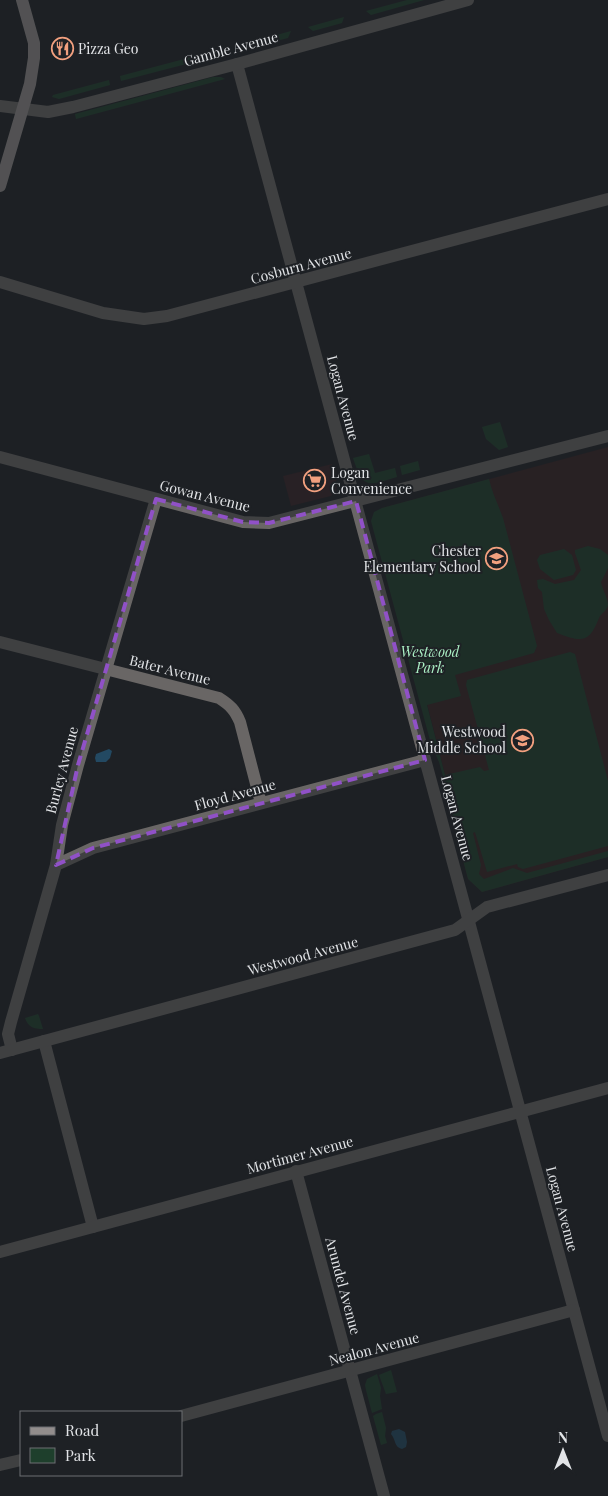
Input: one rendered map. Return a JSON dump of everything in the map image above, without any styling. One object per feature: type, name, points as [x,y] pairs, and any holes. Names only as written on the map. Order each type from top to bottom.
[{"type":"main road","points":[[0,186],[30,84],[34,58],[34,43],[22,0]]},
{"type":"street","name":"Gamble Avenue","points":[[0,106],[48,112],[69,108],[468,0]]},
{"type":"street","name":"Logan Avenue","points":[[237,64],[608,1436]]},
{"type":"street","name":"Cosburn Avenue","points":[[0,282],[103,313],[144,319],[167,316],[608,199]]},
{"type":"street","name":"Gowan Avenue","points":[[0,457],[243,522],[269,523],[608,436]]},
{"type":"street","name":"Burley Avenue","points":[[6,1052],[11,1022],[56,865],[62,826],[76,774],[156,499]]},
{"type":"street","name":"Bater Avenue","points":[[0,642],[219,698],[229,704],[236,712],[240,722],[261,803]]},
{"type":"street","name":"Floyd Avenue","points":[[56,865],[92,848],[425,760]]},
{"type":"street","name":"Westwood Avenue","points":[[6,1052],[455,930],[487,907],[608,875]]},
{"type":"street","points":[[44,1041],[93,1227]]},
{"type":"street","name":"Mortimer Avenue","points":[[0,1252],[608,1088]]},
{"type":"street","name":"Arundel Avenue","points":[[296,1171],[384,1496]]},
{"type":"street","name":"Nealon Avenue","points":[[182,1416],[574,1310]]},
{"type":"street","points":[[0,1465],[20,1460]]},
{"type":"highlighted area","points":[[156,499],[243,522],[269,523],[356,501],[425,760],[93,848],[56,865],[78,765]]},
{"type":"shaded area","points":[[608,447],[608,857],[482,892],[468,879],[441,777],[445,775],[427,704],[460,695],[442,627],[382,508]]},
{"type":"shaded area","points":[[332,464],[337,485],[336,491],[331,496],[291,506],[283,476]]},
{"type":"green space","points":[[407,0],[424,0],[371,15],[366,11]]},
{"type":"green space","points":[[344,17],[342,23],[313,31],[308,27]]},
{"type":"green space","points":[[291,31],[288,38],[245,49],[241,45]]},
{"type":"green space","points":[[222,49],[221,55],[121,81],[120,76]]},
{"type":"green space","points":[[213,77],[225,79],[76,119],[75,114]]},
{"type":"green space","points":[[109,80],[110,85],[59,99],[52,97],[53,95]]},
{"type":"green space","points":[[500,422],[508,447],[499,450],[486,439],[482,427]]},
{"type":"green space","points":[[369,454],[375,473],[395,468],[397,477],[373,483],[364,481],[353,458]]},
{"type":"green space","points":[[418,461],[420,470],[402,475],[400,466]]},
{"type":"green space","name":"Westwood Park","points":[[489,479],[503,518],[537,646],[534,653],[455,675],[461,696],[427,705],[445,775],[480,767],[484,771],[489,770],[466,685],[467,680],[570,652],[575,654],[608,781],[608,846],[523,869],[518,867],[517,864],[487,872],[475,832],[473,833],[481,865],[479,874],[484,879],[513,868],[527,873],[608,851],[608,857],[482,892],[468,879],[441,777],[443,776],[431,744],[371,521],[374,512],[382,508]]},
{"type":"green space","points":[[588,546],[600,549],[608,555],[608,568],[601,582],[608,605],[592,633],[588,637],[578,639],[557,633],[544,609],[542,592],[538,588],[537,580],[543,579],[555,584],[574,580],[581,570],[575,550]]},
{"type":"green space","points":[[564,549],[572,555],[576,570],[573,575],[554,580],[540,569],[537,560],[540,555]]},
{"type":"green space","points":[[38,1014],[43,1029],[32,1027],[25,1018]]},
{"type":"green space","points":[[391,1370],[397,1392],[386,1394],[379,1375]]},
{"type":"green space","points":[[377,1374],[381,1388],[382,1409],[372,1413],[365,1385],[367,1379]]},
{"type":"green space","points":[[382,1412],[387,1443],[381,1445],[373,1416]]},
{"type":"water","points":[[109,749],[112,751],[110,758],[106,762],[96,762],[96,754]]},
{"type":"water","points":[[399,1429],[405,1432],[407,1442],[406,1447],[402,1449],[396,1445],[391,1434],[392,1431]]},
{"type":"place","name":"Pizza Geo","points":[[62,49]]},
{"type":"place","name":"Logan Convenience","points":[[315,481]]},
{"type":"place","name":"Chester Elementary School","points":[[497,559]]},
{"type":"place","name":"Westwood Middle School","points":[[522,740]]}]
